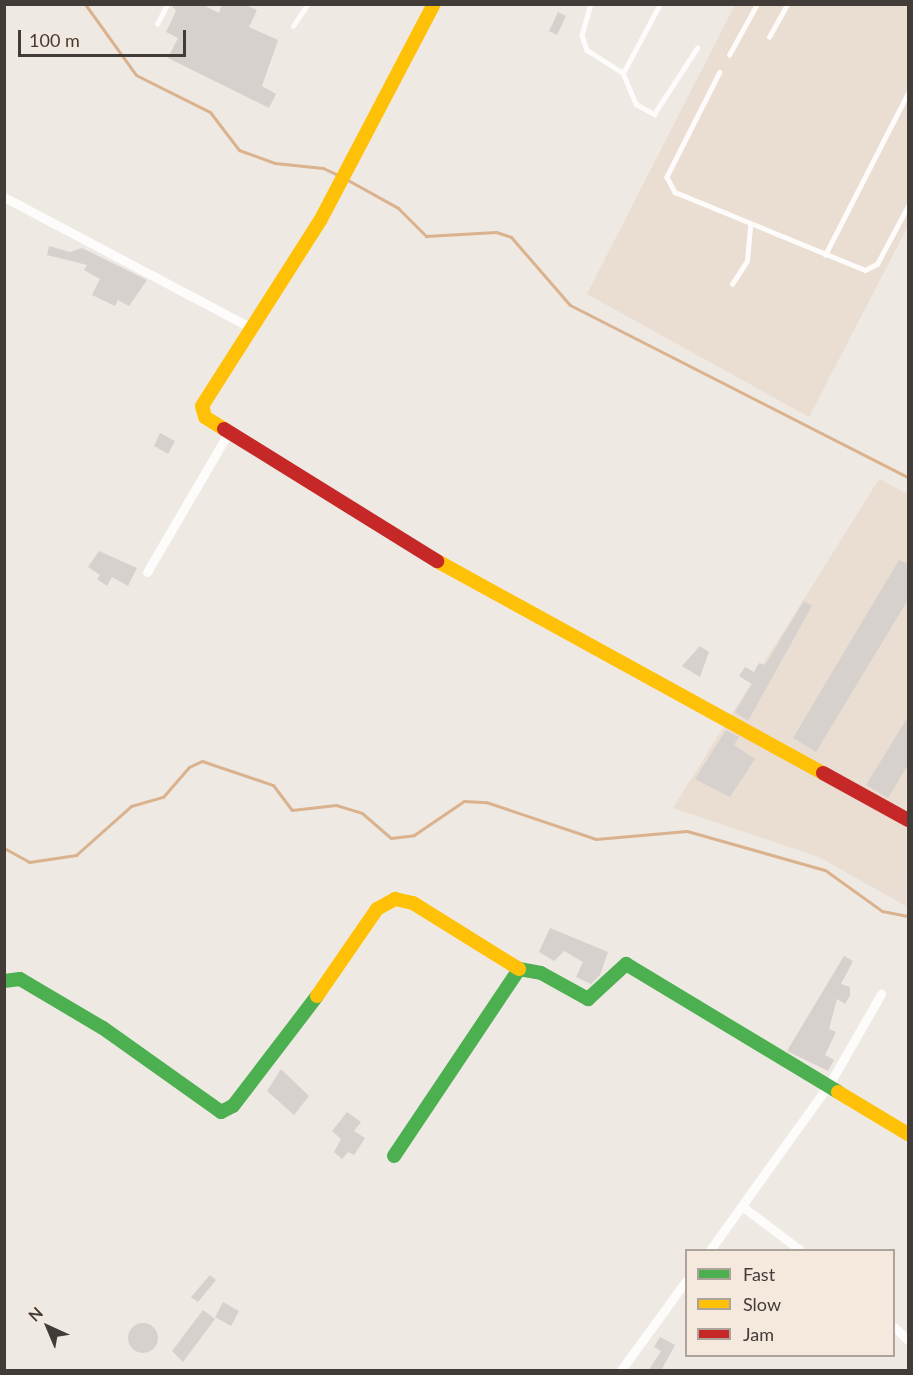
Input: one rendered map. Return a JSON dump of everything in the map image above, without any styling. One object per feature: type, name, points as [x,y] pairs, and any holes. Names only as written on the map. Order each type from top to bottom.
[{"type":"street","points":[[434,4],[288,274],[250,327],[202,406],[205,417],[227,435],[434,560],[909,820]]},
{"type":"street","points":[[4,197],[250,327]]},
{"type":"street","points":[[147,572],[227,435]]},
{"type":"street","points":[[4,981],[20,979],[104,1029],[221,1112],[233,1106],[291,1032],[377,909],[395,899],[413,903],[519,969],[541,974],[588,999],[617,967],[632,966],[830,1083],[909,1134]]},
{"type":"street","points":[[394,1156],[519,969]]},
{"type":"street","points":[[712,1249],[830,1083],[880,994]]},
{"type":"street","points":[[743,1207],[797,1249]]},
{"type":"street","points":[[621,1371],[685,1284]]},
{"type":"street","points":[[895,1328],[909,1340]]},
{"type":"lane","points":[[157,24],[166,4]]},
{"type":"lane","points":[[293,26],[308,4]]},
{"type":"lane","points":[[591,4],[582,35],[587,50],[623,73],[636,104],[654,114],[697,48]]},
{"type":"lane","points":[[623,73],[660,4]]},
{"type":"lane","points":[[729,55],[757,4]]},
{"type":"lane","points":[[769,37],[787,4]]},
{"type":"lane","points":[[720,72],[667,177],[668,185],[750,225],[825,255],[872,270],[909,206]]},
{"type":"lane","points":[[825,255],[909,93]]},
{"type":"lane","points":[[901,106],[909,109]]},
{"type":"lane","points":[[732,284],[747,261],[750,225]]},
{"type":"shaded area","points":[[735,5],[908,5],[908,226],[809,417],[587,294]]},
{"type":"shaded area","points":[[879,479],[908,494],[906,906],[819,857],[673,808]]},
{"type":"building","points":[[171,4],[201,4],[219,13],[222,4],[243,4],[257,10],[249,27],[278,40],[262,86],[276,94],[269,108],[168,58],[178,38],[166,32],[176,11]]},
{"type":"building","points":[[558,12],[566,16],[557,35],[549,31]]},
{"type":"building","points":[[49,246],[70,252],[82,248],[147,280],[129,306],[118,300],[115,306],[92,295],[100,279],[84,270],[87,265],[47,255]]},
{"type":"building","points":[[160,433],[175,441],[168,454],[154,446]]},
{"type":"building","points":[[99,551],[137,568],[128,586],[112,577],[107,586],[97,579],[100,575],[88,567]]},
{"type":"building","points":[[899,560],[909,565],[909,598],[816,752],[793,738]]},
{"type":"building","points":[[804,601],[812,606],[748,721],[735,712],[752,684],[739,676],[745,667],[754,672],[759,663],[765,665]]},
{"type":"building","points":[[700,646],[709,652],[700,677],[682,666]]},
{"type":"building","points":[[909,715],[909,763],[888,798],[866,785]]},
{"type":"building","points":[[726,730],[739,737],[734,745],[755,759],[730,797],[695,779]]},
{"type":"building","points":[[550,928],[608,952],[600,975],[591,984],[576,977],[583,962],[564,951],[554,961],[539,952]]},
{"type":"building","points":[[844,956],[853,961],[841,984],[850,987],[850,996],[845,1004],[837,999],[829,1029],[836,1032],[825,1055],[834,1060],[828,1071],[787,1051]]},
{"type":"building","points":[[281,1069],[309,1096],[294,1115],[267,1091]]},
{"type":"building","points":[[347,1112],[361,1122],[354,1131],[365,1138],[354,1155],[348,1152],[342,1159],[334,1152],[341,1139],[332,1131]]},
{"type":"building","points":[[210,1275],[216,1280],[198,1302],[191,1297]]},
{"type":"building","points":[[223,1302],[239,1311],[231,1326],[215,1317]]},
{"type":"building","points":[[203,1310],[215,1319],[183,1362],[172,1351]]},
{"type":"building","points":[[143,1323],[154,1327],[158,1338],[154,1349],[143,1353],[132,1349],[128,1338],[132,1327]]},
{"type":"building","points":[[660,1337],[675,1345],[661,1371],[648,1371],[661,1351],[654,1347]]},
{"type":"waterway","points":[[85,4],[136,75],[210,112],[239,150],[275,163],[323,168],[340,176]]},
{"type":"waterway","points":[[346,179],[398,208],[426,236],[496,232],[511,237],[570,305],[908,477]]},
{"type":"waterway","points":[[4,848],[29,862],[76,855],[131,806],[163,797],[189,767],[202,761],[273,785],[292,810],[336,805],[362,813],[391,838],[414,835],[464,801],[486,802],[596,839],[687,831],[825,870],[882,911],[908,916]]},
{"type":"traffic: fast","points":[[394,1156],[519,969],[541,973],[588,999],[626,964],[838,1092]]},
{"type":"traffic: fast","points":[[4,981],[20,979],[103,1028],[221,1112],[233,1106],[317,996]]},
{"type":"traffic: slow","points":[[224,429],[205,417],[202,406],[320,221],[434,4]]},
{"type":"traffic: slow","points":[[437,561],[823,773]]},
{"type":"traffic: slow","points":[[317,996],[377,909],[395,899],[413,903],[519,969]]},
{"type":"traffic: slow","points":[[838,1092],[908,1134]]},
{"type":"traffic: jam","points":[[224,429],[437,561]]},
{"type":"traffic: jam","points":[[823,773],[908,820]]}]
